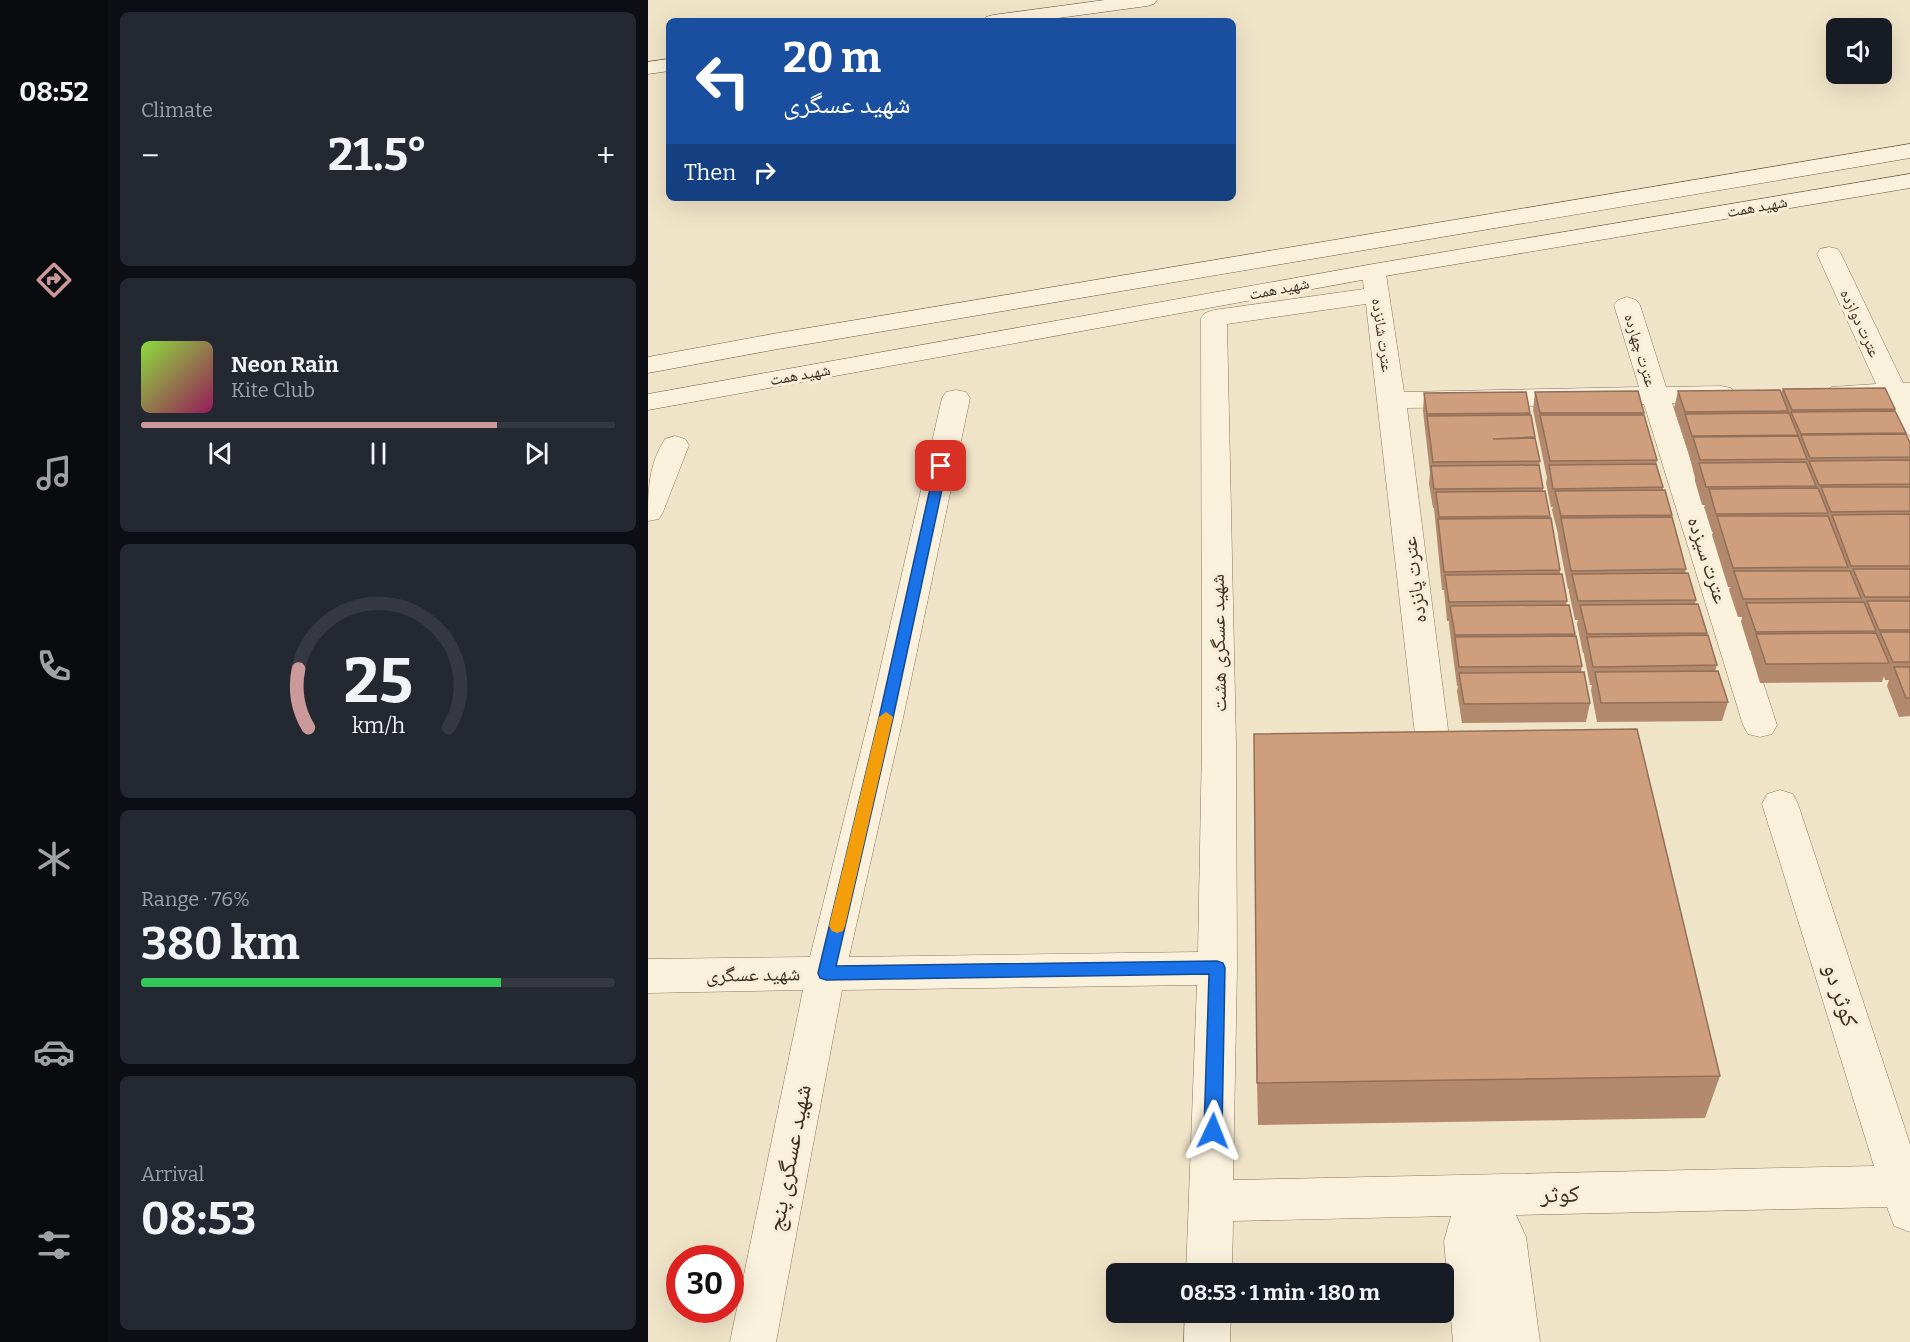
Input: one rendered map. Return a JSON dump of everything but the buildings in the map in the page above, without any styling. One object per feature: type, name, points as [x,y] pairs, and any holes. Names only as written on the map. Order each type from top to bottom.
[{"type":"street","points":[[1015,18],[1147,0]]},
{"type":"street","points":[[648,68],[666,65]]},
{"type":"street","name":"شهید همت","points":[[648,365],[778,341],[1910,151]]},
{"type":"street","points":[[1789,171],[1818,196]]},
{"type":"street","name":"شهید همت","points":[[648,402],[781,377],[1375,283],[1818,196],[1910,181]]},
{"type":"street","name":"عترت دوازده","points":[[1829,254],[1901,392],[1910,427]]},
{"type":"street","name":"شهید عسگری هشت","points":[[1209,1263],[1217,968],[1219,744],[1214,318],[1375,283]]},
{"type":"street","name":"عترت شانزده","points":[[1375,283],[1392,400]]},
{"type":"street","name":"عترت چهارده","points":[[1627,305],[1656,396]]},
{"type":"street","points":[[778,341],[781,377]]},
{"type":"street","points":[[1822,393],[1901,392]]},
{"type":"street","points":[[1392,400],[1750,394]]},
{"type":"street","name":"عترت سیزده","points":[[1656,396],[1760,725]]},
{"type":"street","name":"شهید عسگری پنج","points":[[753,1342],[826,973],[886,718],[956,398]]},
{"type":"street","name":"عترت پانزده","points":[[1392,400],[1435,761]]},
{"type":"street","points":[[648,512],[675,445]]},
{"type":"street","name":"کوثر دو","points":[[1780,804],[1907,1195]]},
{"type":"street","name":"شهید عسگری","points":[[648,976],[1217,968]]},
{"type":"street","name":"کوثر","points":[[1211,1201],[1479,1196],[1907,1195]]},
{"type":"street","points":[[1476,1342],[1466,1241],[1479,1196]]},
{"type":"street","points":[[1479,1196],[1504,1237],[1517,1342]]},
{"type":"street","points":[[1207,1342],[1208,1323]]},
{"type":"slow traffic","points":[[837,926],[886,717]]},
{"type":"route","points":[[941,466],[886,718],[826,973],[1217,968],[1213,1131]]}]
